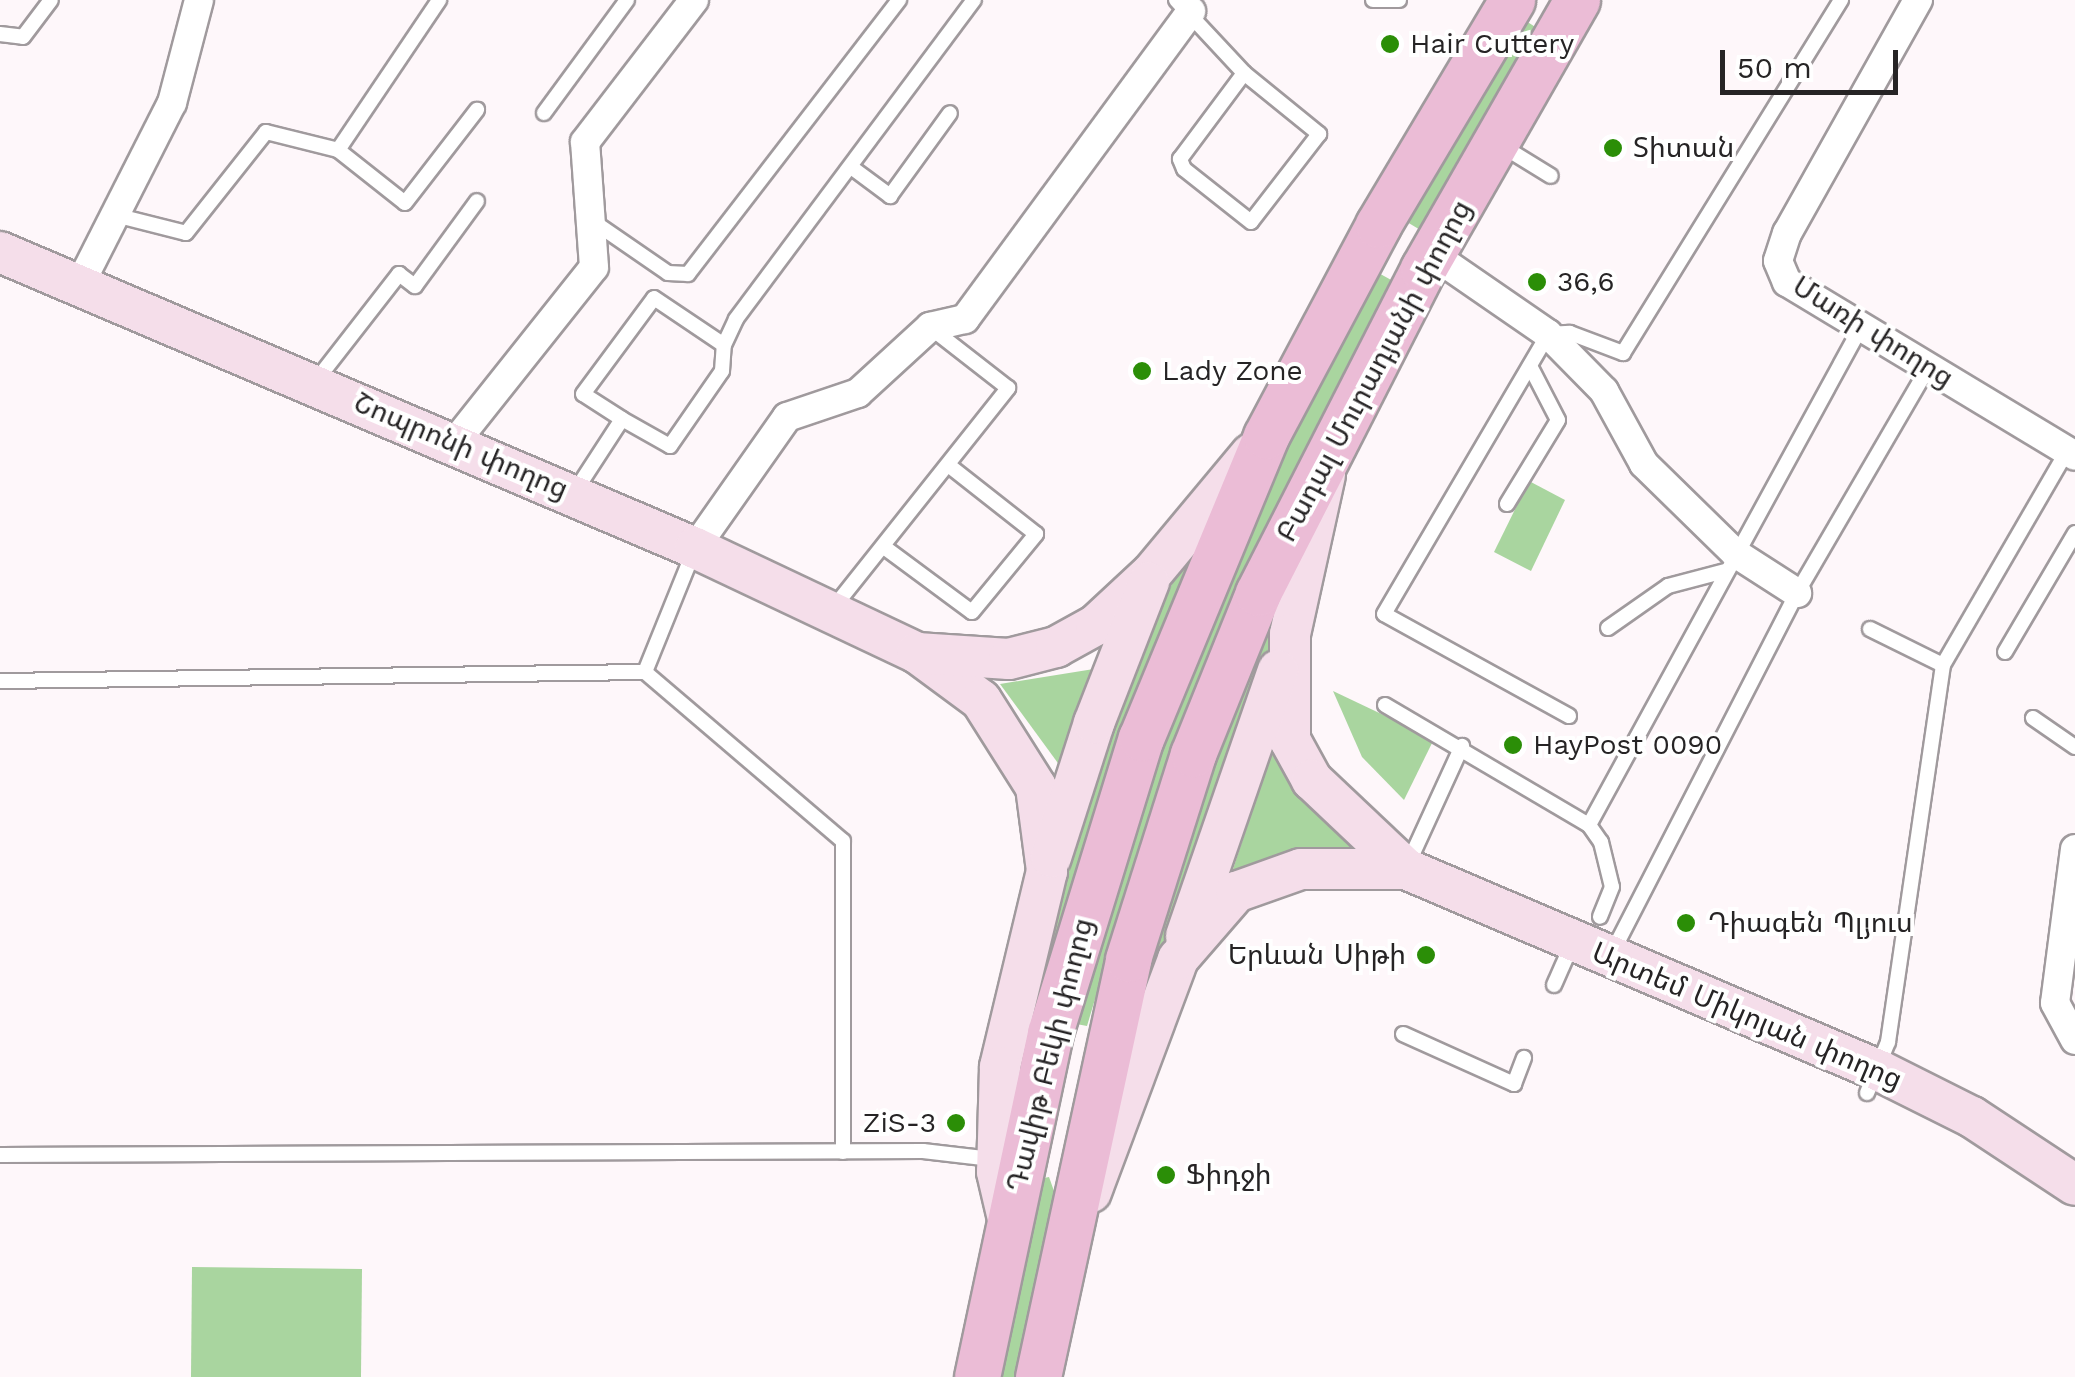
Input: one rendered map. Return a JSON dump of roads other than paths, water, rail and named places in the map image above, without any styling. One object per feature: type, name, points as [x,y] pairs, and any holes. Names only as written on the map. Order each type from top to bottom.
[{"type":"main road","name":"Բադալ Մուրադյանի փողոց","points":[[1141,738],[1266,436],[1378,225],[1512,0]]},
{"type":"main road","name":"Բադալ Մուրադյանի փողոց","points":[[1193,754],[1258,594],[1432,254],[1497,143],[1563,10]]},
{"type":"main road","points":[[1378,225],[1394,256],[1432,254]]},
{"type":"main road","name":"Շոպրոնի փողոց","points":[[0,252],[574,494],[916,652]]},
{"type":"main road","points":[[916,652],[1010,658],[1056,648],[1096,625],[1152,573],[1266,436]]},
{"type":"main road","name":"Արտեմ Միկոյան փողոց","points":[[1328,461],[1290,634],[1290,740],[1312,780],[1406,870]]},
{"type":"main road","points":[[1080,1170],[1072,1150],[1058,1141],[1038,1144],[1009,1158],[1000,1066],[1047,871],[1094,723],[1152,573]]},
{"type":"main road","points":[[1178,959],[1290,634]]},
{"type":"main road","points":[[916,652],[981,700],[1008,734],[1036,787],[1047,871]]},
{"type":"main road","name":"Դավիթ Բեկի փողոց","points":[[978,1377],[1008,1223],[1009,1158],[1141,738]]},
{"type":"main road","name":"Դավիթ Բեկի փողոց","points":[[1038,1377],[1128,958],[1193,754]]},
{"type":"main road","name":"Արտեմ Միկոյան փողոց","points":[[1066,1234],[1101,1174],[1178,959],[1236,892],[1301,869],[1406,870],[1587,929],[1610,956],[1873,1082],[1972,1117],[2075,1185]]},
{"type":"street","points":[[80,284],[172,103],[199,0]]},
{"type":"street","points":[[454,442],[594,266],[586,142],[694,0]]},
{"type":"street","name":"Մառի փողոց","points":[[1918,0],[1787,233],[1778,261],[1787,282],[2071,454]]},
{"type":"street","points":[[695,548],[787,417],[858,393],[930,327],[965,320],[1189,4]]},
{"type":"street","points":[[1432,254],[1548,334],[1604,391],[1644,464],[1730,562],[1797,594]]},
{"type":"street","points":[[2075,849],[2066,966],[2055,1003],[2075,1040]]},
{"type":"lane","points":[[0,34],[23,37],[51,0]]},
{"type":"lane","points":[[338,150],[439,0]]},
{"type":"lane","points":[[544,113],[627,0]]},
{"type":"lane","points":[[591,220],[668,273],[688,274],[899,0]]},
{"type":"lane","points":[[724,345],[654,298],[583,394],[670,446],[722,371],[724,345],[974,0]]},
{"type":"lane","points":[[1372,0],[1398,0]]},
{"type":"lane","points":[[1568,716],[1384,614],[1548,334],[1570,333],[1623,353],[1841,0]]},
{"type":"lane","points":[[1189,4],[1244,72],[1319,134],[1251,222],[1180,159],[1244,72]]},
{"type":"lane","points":[[114,214],[186,233],[266,132],[338,150],[405,203],[478,110]]},
{"type":"lane","points":[[851,167],[890,196],[950,113]]},
{"type":"lane","points":[[1497,143],[1552,176]]},
{"type":"lane","points":[[314,383],[399,274],[415,286],[476,201]]},
{"type":"lane","points":[[831,610],[951,467],[1008,388],[930,327]]},
{"type":"lane","points":[[1589,825],[1861,327]]},
{"type":"lane","points":[[1507,504],[1558,420],[1530,366]]},
{"type":"lane","points":[[1610,956],[1797,594],[1928,368]]},
{"type":"lane","points":[[574,494],[622,419]]},
{"type":"lane","points":[[1873,1082],[1943,665],[2071,454]]},
{"type":"lane","points":[[884,547],[972,612],[1036,534],[951,467]]},
{"type":"lane","points":[[2005,652],[2075,533]]},
{"type":"lane","points":[[645,672],[695,548]]},
{"type":"lane","points":[[1608,628],[1668,586],[1730,562]]},
{"type":"lane","points":[[1870,629],[1943,665]]},
{"type":"lane","points":[[0,681],[645,672],[842,841],[842,1152]]},
{"type":"lane","points":[[1385,705],[1462,746],[1589,825],[1601,842],[1612,887],[1554,985]]},
{"type":"lane","points":[[2033,718],[2075,747]]},
{"type":"lane","points":[[1406,870],[1462,746]]},
{"type":"lane","points":[[1404,1034],[1514,1084],[1524,1058]]},
{"type":"lane","points":[[0,1155],[842,1152],[1009,1158]]},
{"type":"place","name":"Hair Cuttery","points":[[1390,44]]},
{"type":"place","name":"Տիտան","points":[[1613,148]]},
{"type":"place","name":"36,6","points":[[1537,282]]},
{"type":"place","name":"Lady Zone","points":[[1142,371]]},
{"type":"place","name":"HayPost 0090","points":[[1513,745]]},
{"type":"place","name":"Դիագեն Պլյուս","points":[[1686,923]]},
{"type":"place","name":"Երևան Սիթի","points":[[1426,955]]},
{"type":"place","name":"ZiS-3","points":[[956,1123]]},
{"type":"place","name":"Ֆիդջի","points":[[1166,1175]]}]
